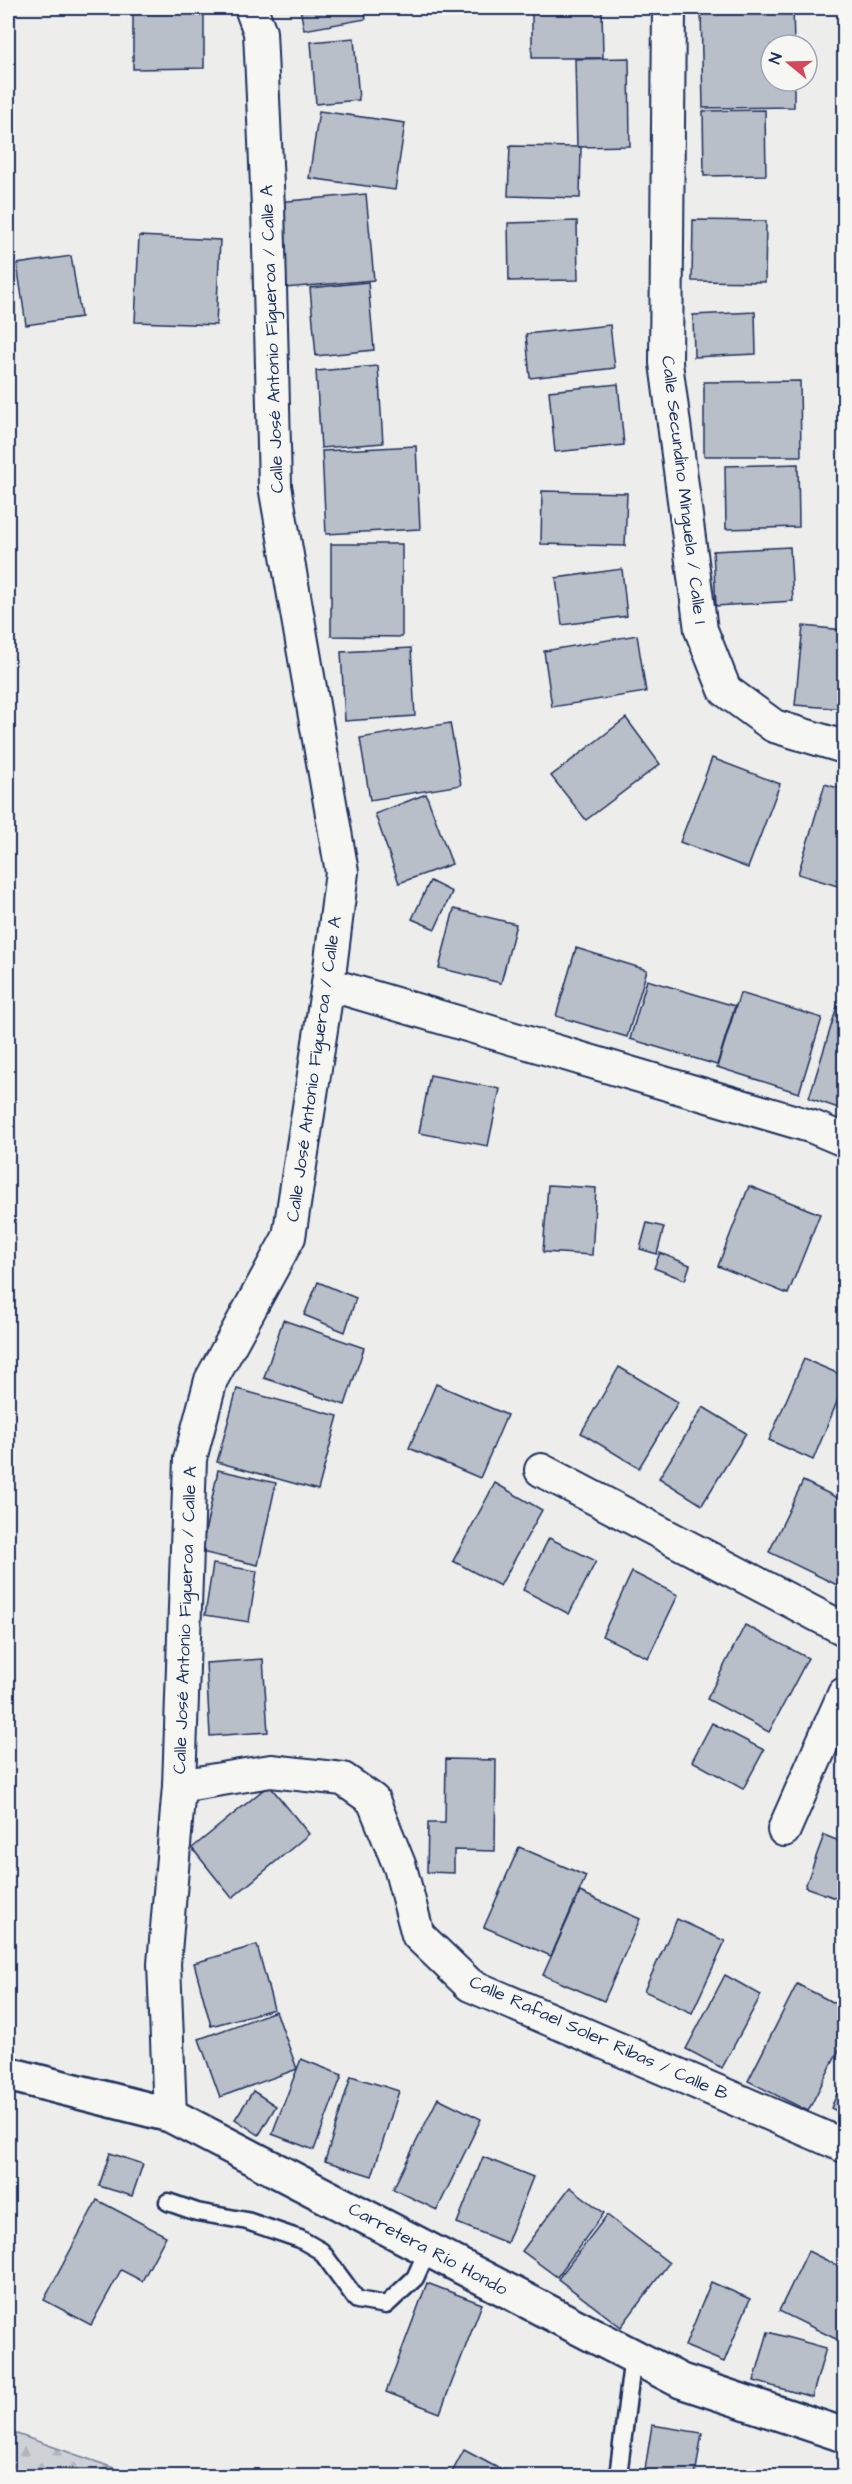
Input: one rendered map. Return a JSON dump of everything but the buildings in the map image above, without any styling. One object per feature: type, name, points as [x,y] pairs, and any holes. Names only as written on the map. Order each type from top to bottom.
[{"type":"street","name":"Calle José Antonio Figueroa / Calle A","points":[[171,2115],[164,1964],[179,1786],[190,1459],[211,1380],[290,1237],[328,984],[342,872],[275,486],[260,32],[251,8]]},
{"type":"street","name":"Calle Secundino Minguela / Calle I","points":[[669,8],[666,363],[701,630],[725,690],[774,726],[844,747]]},
{"type":"street","points":[[328,984],[802,1124],[844,1140]]},
{"type":"street","points":[[541,1470],[844,1629]]},
{"type":"street","points":[[784,1830],[844,1694]]},
{"type":"street","name":"Calle Rafael Soler Ribas / Calle B","points":[[179,1786],[271,1771],[343,1779],[373,1800],[400,1867],[418,1935],[470,1985],[844,2146]]},
{"type":"street","name":"Carretera Río Hondo","points":[[8,2074],[171,2115],[681,2381],[844,2435]]},
{"type":"lane","points":[[168,2202],[198,2212],[248,2221],[300,2239],[321,2251],[357,2300],[376,2304],[386,2305],[415,2278],[428,2249]]},
{"type":"lane","points":[[618,2476],[633,2356]]},
{"type":"green space","points":[[8,2431],[137,2476],[8,2476]]}]
